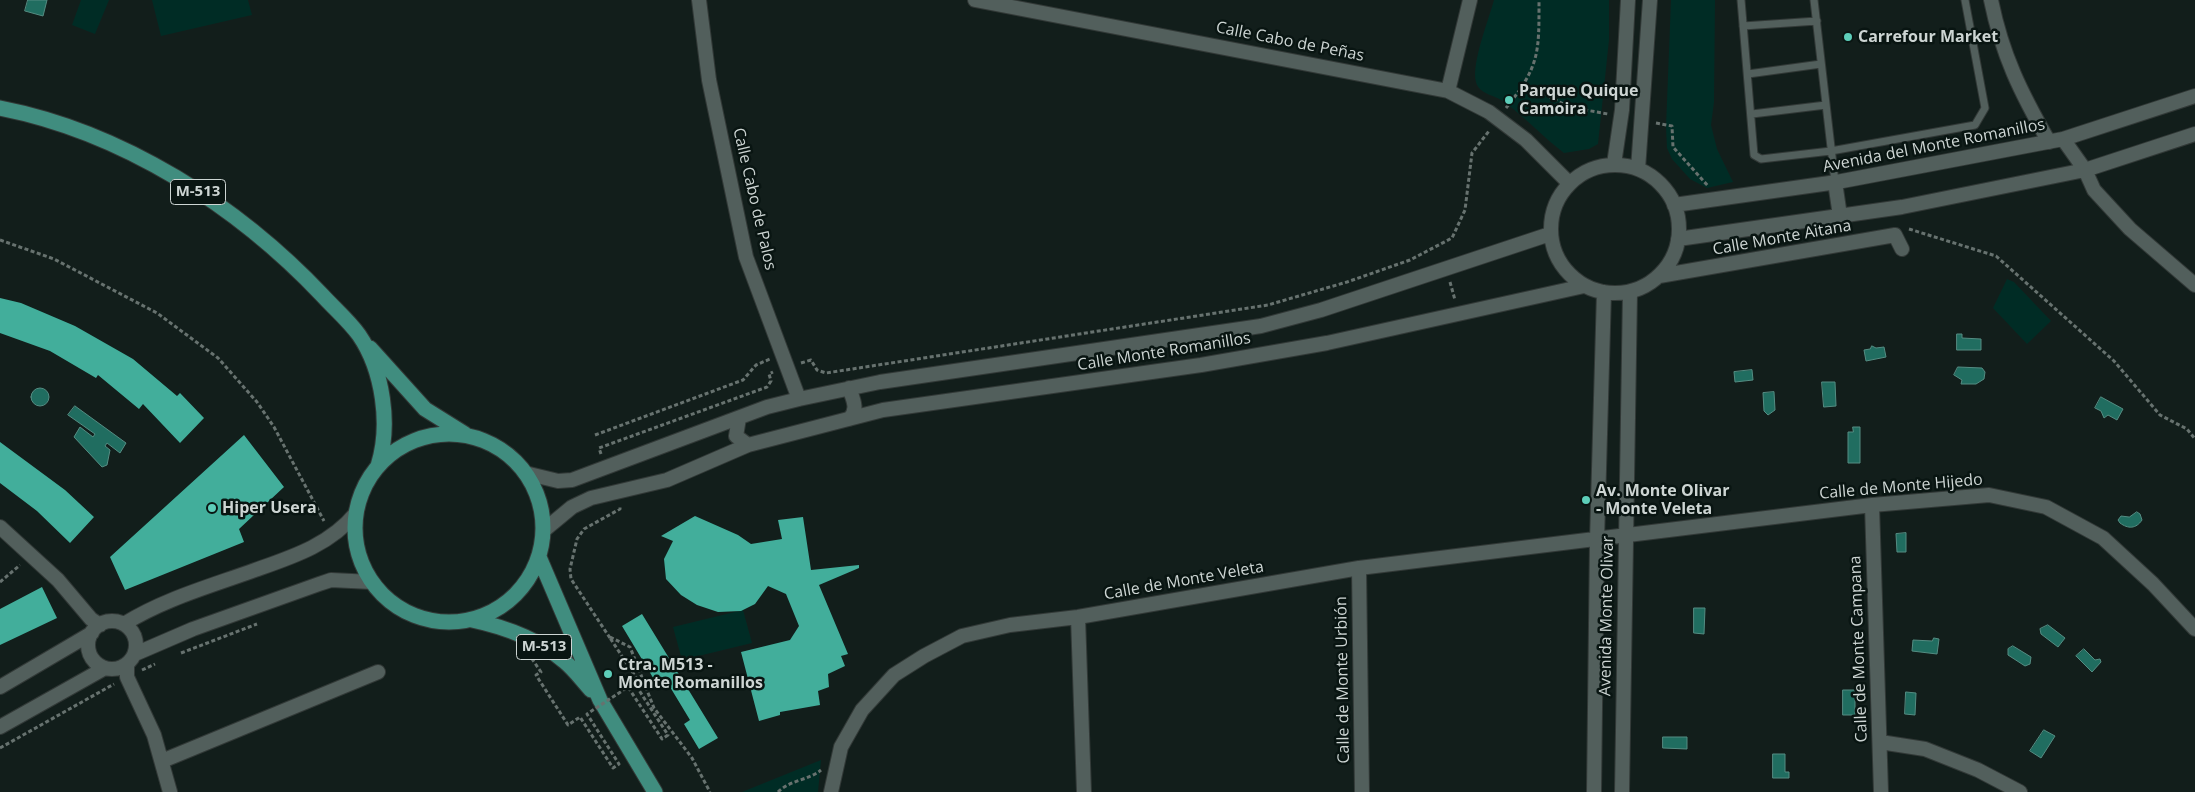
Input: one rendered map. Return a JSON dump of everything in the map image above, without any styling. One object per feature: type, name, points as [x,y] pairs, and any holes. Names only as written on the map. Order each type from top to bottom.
[{"type":"main road","name":"M-513","points":[[0,108],[60,124],[122,149],[168,173],[212,201],[270,244],[359,335],[377,379],[383,402],[384,440],[378,467]]},
{"type":"main road","points":[[359,335],[425,409],[468,436],[500,450],[525,473],[539,501],[543,531],[539,557],[524,586],[513,597],[486,615],[471,620],[443,622],[416,616],[399,608],[384,596],[372,582],[363,566],[358,549],[355,531],[356,513],[364,488],[378,467],[392,453],[409,443],[428,436],[448,434],[468,436]]},
{"type":"main road","name":"M-513","points":[[539,557],[559,609],[600,700],[656,792]]},
{"type":"main road","name":"M-513","points":[[471,620],[491,624],[539,643],[565,661],[600,700]]},
{"type":"street","name":"Calle Cabo de Palos","points":[[699,0],[709,80],[746,257],[799,399]]},
{"type":"street","name":"Calle Cabo de Peñas","points":[[975,0],[1448,91],[1498,119],[1526,140],[1569,183]]},
{"type":"street","points":[[1448,91],[1470,0]]},
{"type":"street","points":[[1614,164],[1622,110],[1628,0]]},
{"type":"street","points":[[1638,169],[1650,0]]},
{"type":"street","points":[[1991,0],[1997,31],[2018,88],[2049,142]]},
{"type":"street","name":"Avenida del Monte Romanillos","points":[[1674,205],[1835,182],[2063,140],[2195,96]]},
{"type":"street","points":[[1678,239],[1902,207],[2085,170],[2195,134]]},
{"type":"street","points":[[2063,140],[2085,170],[2094,190],[2130,229],[2195,285]]},
{"type":"street","points":[[1614,164],[1638,169],[1653,177],[1666,190],[1674,205],[1679,222],[1675,253],[1659,276],[1645,286],[1630,292],[1604,292],[1584,286],[1564,267],[1556,255],[1550,234],[1555,207],[1569,183],[1582,173],[1598,166],[1614,164]]},
{"type":"street","points":[[1835,182],[1840,216]]},
{"type":"street","name":"Calle Monte Romanillos","points":[[525,473],[558,481],[572,480],[767,407],[849,388],[1261,326],[1321,310],[1550,234]]},
{"type":"street","name":"Calle Monte Aitana","points":[[1659,276],[1895,235],[1902,249]]},
{"type":"street","name":"Calle Monte Romanillos","points":[[543,531],[572,507],[591,498],[667,480],[748,445],[883,410],[1201,365],[1327,343],[1584,286]]},
{"type":"street","name":"Avenida Monte Olivar","points":[[1594,792],[1597,540],[1604,292]]},
{"type":"street","name":"Avenida Monte Olivar","points":[[1622,792],[1630,292]]},
{"type":"street","points":[[849,388],[855,408],[853,415],[849,419]]},
{"type":"street","points":[[739,418],[736,436],[748,445]]},
{"type":"street","name":"Calle de Monte Hijedo","points":[[1626,537],[1872,505],[1988,495],[2046,507],[2102,538],[2153,584],[2195,629]]},
{"type":"street","name":"Calle de Monte Campana","points":[[1872,505],[1881,792]]},
{"type":"street","points":[[124,624],[166,602],[302,553],[339,531],[356,513]]},
{"type":"street","points":[[0,527],[58,580],[91,619],[96,629]]},
{"type":"street","name":"Calle de Monte Veleta","points":[[832,792],[841,747],[862,710],[894,675],[924,656],[962,636],[1010,625],[1078,617],[1359,568],[1626,537]]},
{"type":"street","name":"Calle de Monte Urbión","points":[[1359,568],[1362,792]]},
{"type":"street","points":[[0,727],[105,668],[120,668],[129,665],[193,629],[331,580],[372,582]]},
{"type":"street","points":[[1078,617],[1084,792]]},
{"type":"street","points":[[0,688],[96,629],[112,621],[124,624],[136,641],[129,665],[154,735],[170,792]]},
{"type":"street","points":[[96,629],[89,640],[90,654],[94,660],[105,668]]},
{"type":"street","points":[[162,761],[378,672]]},
{"type":"street","points":[[1880,742],[1925,749],[1978,770],[2020,792]]},
{"type":"lane","points":[[1741,0],[1754,155],[1760,159],[1831,151],[1975,125],[1985,108],[1965,0]]},
{"type":"lane","points":[[1814,0],[1835,182]]},
{"type":"lane","points":[[1743,26],[1817,21]]},
{"type":"lane","points":[[1748,74],[1821,64]]},
{"type":"lane","points":[[1752,114],[1826,105]]},
{"type":"path","points":[[606,468],[599,448],[767,388],[771,381],[769,374],[788,366],[811,360],[817,370],[826,373],[1268,305],[1410,260],[1452,238],[1465,210],[1472,153],[1525,84],[1537,57],[1538,0]]},
{"type":"path","points":[[1902,207],[1907,228],[1996,256],[2114,361],[2160,415],[2187,429],[2195,438]]},
{"type":"path","points":[[0,240],[54,259],[157,313],[218,358],[256,402],[274,427],[324,521]]},
{"type":"path","points":[[1446,269],[1459,313]]},
{"type":"path","points":[[595,435],[744,380],[756,365],[773,358]]},
{"type":"path","points":[[528,652],[540,672],[536,675],[568,725],[580,717],[613,768],[619,764],[587,714],[628,687],[662,739],[668,735],[635,684],[639,682],[571,579],[570,569],[577,539],[584,529],[620,509],[615,491]]},
{"type":"path","points":[[0,582],[24,562]]},
{"type":"path","points":[[173,656],[262,623]]},
{"type":"path","points":[[610,637],[630,647],[634,652],[654,708],[692,758],[710,792]]},
{"type":"path","points":[[0,748],[129,665],[157,663]]},
{"type":"path","points":[[778,792],[797,780],[817,774],[822,768],[836,766]]},
{"type":"shaded area","points":[[28,0],[47,0],[43,16],[25,11]]},
{"type":"shaded area","points":[[81,0],[109,0],[95,34],[72,25]]},
{"type":"shaded area","points":[[152,0],[248,0],[252,15],[161,36]]},
{"type":"shaded area","points":[[1494,0],[1609,0],[1609,40],[1598,144],[1589,149],[1564,153],[1511,107],[1480,89],[1476,82],[1476,64]]},
{"type":"shaded area","points":[[1671,0],[1715,0],[1714,102],[1711,125],[1717,149],[1733,182],[1707,188],[1690,179],[1672,159],[1667,148],[1666,127]]},
{"type":"shaded area","points":[[2007,279],[2014,282],[2051,321],[2027,344],[1993,308]]},
{"type":"shaded area","points":[[1957,334],[1962,334],[1962,338],[1981,339],[1981,350],[1957,350]]},
{"type":"shaded area","points":[[1872,346],[1876,348],[1884,347],[1886,357],[1866,361],[1864,350],[1870,349]]},
{"type":"shaded area","points":[[1958,367],[1982,368],[1985,372],[1984,379],[1976,384],[1961,384],[1962,380],[1954,375]]},
{"type":"shaded area","points":[[1752,370],[1753,380],[1735,382],[1734,372]]},
{"type":"shaded area","points":[[1822,382],[1835,382],[1836,406],[1824,407]]},
{"type":"shaded area","points":[[40,388],[46,391],[49,397],[46,403],[40,406],[34,403],[31,397],[34,391]]},
{"type":"shaded area","points":[[1774,392],[1775,410],[1768,415],[1764,411],[1763,393]]},
{"type":"shaded area","points":[[2101,397],[2123,409],[2117,420],[2108,415],[2104,418],[2101,411],[2095,408]]},
{"type":"shaded area","points":[[75,406],[126,443],[120,453],[107,443],[105,446],[110,450],[107,465],[102,467],[74,437],[80,427],[93,437],[95,434],[68,415]]},
{"type":"shaded area","points":[[1853,427],[1860,427],[1860,463],[1848,463],[1848,432],[1853,432]]},
{"type":"shaded area","points":[[2137,512],[2142,520],[2135,526],[2126,526],[2118,520],[2121,516],[2129,517]]},
{"type":"shaded area","points":[[1906,533],[1906,552],[1897,552],[1896,534]]},
{"type":"shaded area","points":[[1694,608],[1705,608],[1704,634],[1694,633]]},
{"type":"shaded area","points":[[743,610],[752,643],[682,660],[673,627]]},
{"type":"shaded area","points":[[2048,625],[2065,638],[2058,647],[2041,634],[2040,629]]},
{"type":"shaded area","points":[[1934,638],[1939,639],[1937,654],[1912,651],[1913,640],[1932,641]]},
{"type":"shaded area","points":[[2013,646],[2031,657],[2030,664],[2025,666],[2008,655],[2008,649]]},
{"type":"shaded area","points":[[2084,649],[2095,660],[2100,659],[2101,662],[2092,672],[2076,656]]},
{"type":"shaded area","points":[[1843,690],[1855,690],[1855,715],[1843,715]]},
{"type":"shaded area","points":[[1906,692],[1916,693],[1915,715],[1905,714]]},
{"type":"shaded area","points":[[2044,730],[2055,736],[2041,758],[2030,751]]},
{"type":"shaded area","points":[[1663,737],[1687,737],[1687,749],[1663,748]]},
{"type":"shaded area","points":[[1773,754],[1785,754],[1785,772],[1789,772],[1789,778],[1773,778]]},
{"type":"shaded area","points":[[821,760],[818,792],[742,792]]},
{"type":"building","points":[[0,298],[21,303],[75,326],[133,359],[177,396],[180,393],[204,418],[180,443],[143,404],[139,409],[98,375],[96,378],[50,351],[0,333]]},
{"type":"building","name":"Hiper Usera","points":[[244,435],[284,487],[239,529],[244,542],[125,590],[110,557]]},
{"type":"building","points":[[0,442],[65,490],[94,517],[70,543],[37,511],[0,483]]},
{"type":"building","points":[[695,516],[738,535],[751,544],[782,539],[778,520],[803,517],[811,570],[859,565],[859,568],[819,585],[848,654],[841,656],[845,666],[828,674],[829,687],[818,691],[820,705],[780,712],[780,715],[759,721],[741,652],[790,640],[799,626],[786,594],[768,586],[755,604],[741,611],[718,612],[697,605],[681,595],[666,579],[664,559],[673,541],[661,536]]},
{"type":"building","points":[[42,587],[57,618],[0,645],[0,609]]},
{"type":"building","points":[[642,614],[718,738],[699,749],[684,724],[690,720],[664,677],[655,681],[622,626]]},
{"type":"place","name":"Carrefour Market","points":[[1848,37]]},
{"type":"place","name":"Parque Quique Camoira","points":[[1509,100]]},
{"type":"place","name":"Av. Monte Olivar - Monte Veleta","points":[[1586,500]]},
{"type":"place","name":"Hiper Usera","points":[[212,508]]},
{"type":"place","name":"Ctra. M513 - Monte Romanillos","points":[[608,674]]}]
